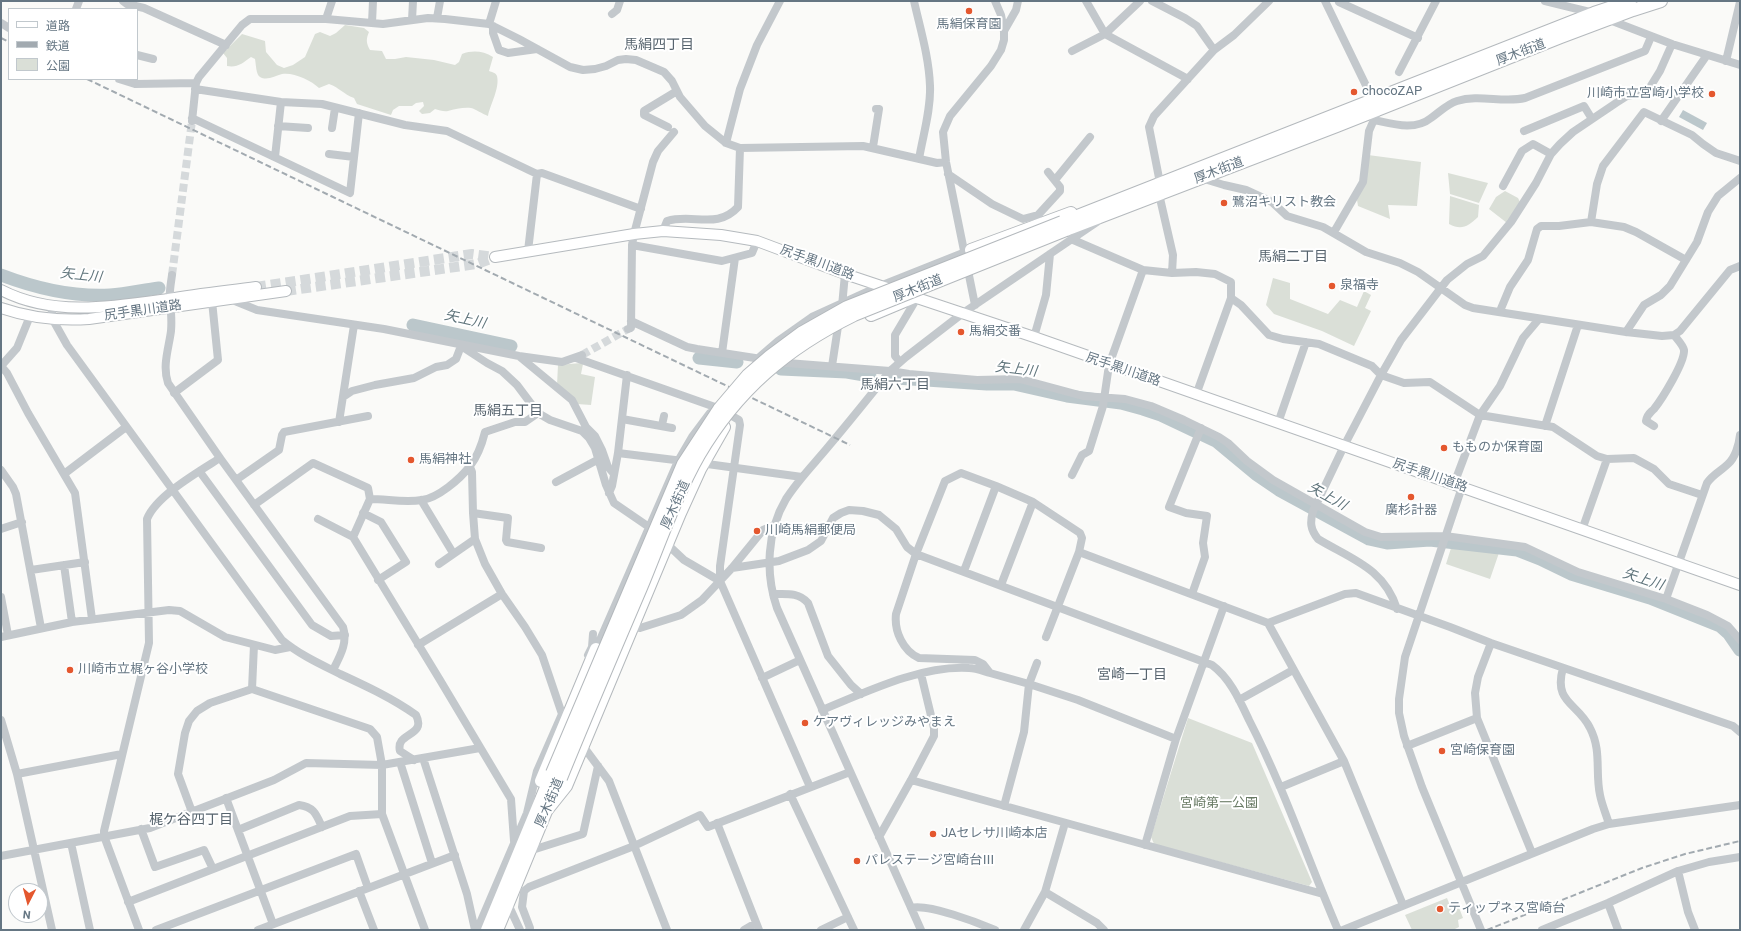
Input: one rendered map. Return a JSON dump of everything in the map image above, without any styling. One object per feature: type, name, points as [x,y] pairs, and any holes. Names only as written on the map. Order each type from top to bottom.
[{"type":"highway","name":"厚木街道","points":[[1066,230],[1093,210],[1107,204],[1159,188],[1375,110],[1594,13],[1630,1]]},
{"type":"highway","name":"厚木街道","points":[[486,930],[542,809],[692,469],[721,422],[742,395],[789,352],[827,328],[861,312],[1118,209],[1159,188],[1201,178],[1608,19],[1661,1]]},
{"type":"highway","points":[[967,252],[1067,213],[1093,210]]},
{"type":"highway","points":[[757,389],[802,350],[838,329],[915,297]]},
{"type":"highway","points":[[542,809],[566,786],[634,627],[667,543],[703,463],[717,437],[733,415]]},
{"type":"highway","points":[[542,809],[542,778],[594,648]]},
{"type":"highway","name":"厚木街道","points":[[497,930],[530,851],[542,809]]},
{"type":"main road","name":"尻手黒川道路","points":[[495,257],[634,234],[663,231],[708,233],[757,242],[845,274],[963,313],[1458,485],[1740,585]]},
{"type":"main road","name":"尻手黒川道路","points":[[1,308],[30,316],[53,320],[90,319],[256,287]]},
{"type":"main road","name":"尻手黒川道路","points":[[1,290],[28,301],[51,306],[90,308],[212,301],[286,291]]},
{"type":"street","points":[[326,20],[332,1]]},
{"type":"street","points":[[372,23],[373,1]]},
{"type":"street","points":[[412,20],[413,1]]},
{"type":"street","points":[[437,18],[440,1]]},
{"type":"street","points":[[496,1],[491,25],[492,33],[499,50],[508,53],[537,49]]},
{"type":"street","points":[[612,14],[617,10],[620,1]]},
{"type":"street","points":[[726,143],[740,90],[757,45],[780,1]]},
{"type":"street","points":[[914,1],[928,68],[930,86],[919,158]]},
{"type":"street","points":[[995,1],[1004,31]]},
{"type":"street","points":[[975,305],[967,252],[948,174],[943,140],[946,121],[995,61],[1002,46],[1004,31],[1016,10],[1018,1]]},
{"type":"street","points":[[1086,1],[1106,34],[1188,79]]},
{"type":"street","points":[[1072,51],[1106,34],[1140,1]]},
{"type":"street","points":[[1152,1],[1185,18],[1196,26],[1214,50]]},
{"type":"street","points":[[1172,273],[1174,255],[1159,188],[1149,127],[1154,116],[1214,50],[1234,35],[1269,1]]},
{"type":"street","points":[[1325,1],[1375,110],[1406,126],[1422,124],[1430,120],[1447,106],[1457,101],[1472,99],[1514,100],[1525,98],[1645,51],[1651,36]]},
{"type":"street","points":[[1399,72],[1436,1]]},
{"type":"street","points":[[1545,1],[1594,13],[1672,44],[1740,65]]},
{"type":"street","points":[[1339,2],[1418,38]]},
{"type":"street","points":[[1726,61],[1740,2]]},
{"type":"street","points":[[126,5],[144,8],[226,45]]},
{"type":"street","points":[[358,113],[350,193],[192,119],[195,86],[199,77],[242,25],[250,19],[326,20],[382,24],[437,18],[491,25],[570,67],[583,70],[606,66],[622,59],[636,60],[664,72],[680,97],[705,126],[726,143],[740,148],[847,145],[873,147],[937,163],[946,162]]},
{"type":"street","points":[[1397,609],[1390,591],[1376,572],[1318,539],[1313,533],[1310,520],[1315,506],[1344,446],[1381,375],[1402,340],[1447,280],[1467,264],[1483,256],[1511,222],[1536,183],[1551,154],[1573,132],[1628,96],[1646,92],[1660,71],[1672,44]]},
{"type":"street","points":[[138,55],[154,59]]},
{"type":"street","points":[[1661,121],[1706,55]]},
{"type":"street","points":[[121,80],[135,84],[195,86],[281,102],[322,104],[405,125],[447,132],[537,174],[542,173],[640,209]]},
{"type":"street","points":[[677,91],[644,111],[644,115],[671,129],[653,162],[634,234],[632,245],[629,325],[687,347],[722,353],[787,363],[890,371],[977,380],[1020,380],[1104,400],[1125,399],[1151,406],[1201,428],[1228,443],[1247,461],[1273,480],[1306,499],[1315,506],[1365,532],[1381,537],[1446,536],[1525,547],[1578,572],[1666,599],[1721,621],[1728,626],[1740,640]]},
{"type":"street","points":[[275,157],[281,102]]},
{"type":"street","points":[[1524,131],[1584,106],[1592,119]]},
{"type":"street","points":[[332,128],[335,108]]},
{"type":"street","points":[[873,147],[879,109],[876,109]]},
{"type":"street","points":[[1334,232],[1363,182],[1369,131],[1375,110]]},
{"type":"street","points":[[1591,222],[1597,184],[1603,166],[1644,112],[1692,135],[1716,153],[1740,161]]},
{"type":"street","points":[[278,126],[308,128]]},
{"type":"street","points":[[1055,180],[1090,136]]},
{"type":"street","points":[[1503,186],[1522,151],[1533,144],[1551,154]]},
{"type":"street","points":[[663,231],[667,222],[676,218],[719,220],[735,211],[738,207],[740,148]]},
{"type":"street","points":[[329,154],[354,157]]},
{"type":"street","points":[[948,174],[992,204],[1023,219],[1038,215],[1060,191],[1060,187],[1048,172]]},
{"type":"street","points":[[528,251],[537,174]]},
{"type":"street","points":[[1201,178],[1246,190],[1272,202],[1287,216],[1323,227],[1334,232],[1366,252],[1400,263],[1418,272],[1465,305],[1539,319],[1626,332],[1662,336],[1674,334],[1680,331],[1730,270],[1740,266]]},
{"type":"street","points":[[1626,332],[1644,305],[1661,295],[1670,286],[1697,242],[1708,212],[1718,196],[1740,178]]},
{"type":"street","points":[[1081,224],[1107,204]]},
{"type":"street","points":[[921,930],[879,837],[843,774],[822,710],[783,624],[770,583],[770,563],[775,525],[786,498],[890,371],[963,313],[1050,254],[1066,230],[1118,209]]},
{"type":"street","points":[[1500,311],[1510,288],[1528,260],[1536,229],[1541,226],[1559,226],[1591,222],[1624,227],[1636,232],[1686,260]]},
{"type":"street","points":[[1066,230],[1143,270],[1172,273],[1196,272],[1215,274],[1231,282],[1231,298],[1196,395]]},
{"type":"street","points":[[632,245],[722,262],[752,253],[757,242]]},
{"type":"street","points":[[736,380],[778,341],[812,317],[880,286],[967,252]]},
{"type":"street","points":[[1034,338],[1046,295],[1050,254]]},
{"type":"street","points":[[722,353],[735,258]]},
{"type":"street","points":[[1072,475],[1082,455],[1089,450],[1104,400],[1109,365],[1143,270]]},
{"type":"street","points":[[832,366],[843,302],[845,274]]},
{"type":"street","points":[[172,275],[170,303],[171,330],[166,376],[174,393],[254,505],[282,548],[343,627],[346,635],[345,645],[334,670]]},
{"type":"street","points":[[900,362],[895,356],[895,335],[915,297]]},
{"type":"street","points":[[1231,298],[1241,305],[1269,335],[1283,339],[1319,344],[1372,366],[1381,375],[1404,383],[1430,382],[1480,414],[1553,427],[1597,456],[1607,459],[1634,458],[1654,469],[1669,484],[1702,495]]},
{"type":"street","points":[[230,299],[257,310],[384,329],[462,346],[519,356],[562,362],[578,356],[715,406],[692,437],[678,461],[650,527],[571,694]]},
{"type":"street","points":[[174,393],[218,360],[212,301]]},
{"type":"street","points":[[51,306],[53,320],[67,345],[274,631],[290,647],[310,659],[381,693],[416,715],[419,721],[419,726],[416,731],[402,740],[399,747],[400,751],[414,760]]},
{"type":"street","points":[[30,316],[17,348],[1,366],[7,373],[28,413],[75,493],[92,619]]},
{"type":"street","points":[[1481,930],[1422,787],[1407,746],[1399,713],[1400,684],[1404,657],[1446,536],[1458,485],[1480,414],[1500,386],[1523,338],[1539,319]]},
{"type":"street","points":[[339,422],[354,325]]},
{"type":"street","points":[[1545,426],[1578,325]]},
{"type":"street","points":[[1654,426],[1646,421],[1647,415],[1654,409],[1670,384],[1684,355],[1684,348],[1674,334]]},
{"type":"street","points":[[1278,423],[1306,342]]},
{"type":"street","points":[[343,396],[352,391],[375,385],[414,378],[436,367],[447,365],[456,359],[462,346]]},
{"type":"street","points":[[462,346],[502,371],[517,385],[538,413],[550,420],[582,432],[592,443],[599,459],[609,493],[614,503],[650,527],[684,560],[720,581]]},
{"type":"street","points":[[519,356],[572,400],[586,427],[595,436],[608,467],[614,474]]},
{"type":"street","points":[[609,493],[618,453],[627,375]]},
{"type":"street","points":[[370,499],[421,500],[431,498],[441,493],[470,467],[482,444],[485,432],[515,422],[525,422],[538,413]]},
{"type":"street","points":[[733,415],[740,422],[720,566],[720,581],[810,787]]},
{"type":"street","points":[[236,480],[279,450],[284,432],[368,416]]},
{"type":"street","points":[[662,425],[664,416]]},
{"type":"street","points":[[622,419],[672,428]]},
{"type":"street","points":[[64,474],[126,427]]},
{"type":"street","points":[[1192,594],[1205,558],[1203,543],[1207,516],[1186,513],[1169,508],[1201,428]]},
{"type":"street","points":[[1666,599],[1702,495],[1711,476],[1736,460],[1740,435]]},
{"type":"street","points":[[618,453],[802,477]]},
{"type":"street","points":[[139,930],[104,836],[122,754],[148,654],[147,519],[150,510],[172,491],[220,458]]},
{"type":"street","points":[[556,482],[599,459]]},
{"type":"street","points":[[1582,530],[1607,459]]},
{"type":"street","points":[[254,505],[313,464],[368,488],[370,499],[353,537]]},
{"type":"street","points":[[470,467],[472,472],[472,513],[475,539],[485,564],[502,594],[542,655],[562,714],[537,771],[527,813],[476,930]]},
{"type":"street","points":[[1,470],[14,487],[42,628]]},
{"type":"street","points":[[200,472],[312,625],[331,636],[346,635]]},
{"type":"street","points":[[990,673],[983,664],[975,660],[919,658],[911,655],[905,648],[895,624],[896,614],[916,554],[945,481],[961,473],[996,486],[1033,502],[1080,533],[1082,538],[1079,552],[1046,637]]},
{"type":"street","points":[[964,571],[996,486]]},
{"type":"street","points":[[421,500],[453,553]]},
{"type":"street","points":[[1001,585],[1033,502]]},
{"type":"street","points":[[732,568],[779,561],[808,550],[820,541],[833,518],[849,510],[863,510],[879,515],[896,529],[907,547],[916,554],[1058,606],[1204,662],[1218,669],[1225,677],[1239,700],[1281,787],[1338,930]]},
{"type":"street","points":[[363,513],[381,522],[406,562],[378,580]]},
{"type":"street","points":[[472,513],[508,518],[507,542],[541,548]]},
{"type":"street","points":[[318,519],[353,537],[510,799],[514,844]]},
{"type":"street","points":[[1,529],[22,522]]},
{"type":"street","points":[[634,627],[640,628],[681,615],[702,600],[732,568],[763,530],[775,525]]},
{"type":"street","points":[[439,564],[475,539]]},
{"type":"street","points":[[1079,552],[1268,623],[1344,761],[1403,905]]},
{"type":"street","points":[[31,570],[85,562]]},
{"type":"street","points":[[64,565],[72,622]]},
{"type":"street","points":[[418,645],[502,594]]},
{"type":"street","points":[[773,594],[797,595],[804,598],[808,603],[828,656],[851,685],[861,694]]},
{"type":"street","points":[[1268,623],[1345,594],[1356,594],[1491,643],[1733,726],[1740,732]]},
{"type":"street","points":[[1,597],[4,636],[72,622],[169,610],[180,611],[224,637],[275,650],[290,647]]},
{"type":"street","points":[[1145,845],[1176,739],[1224,606]]},
{"type":"street","points":[[593,634],[594,648]]},
{"type":"street","points":[[1491,643],[1478,677],[1475,693],[1477,718],[1532,853]]},
{"type":"street","points":[[252,689],[254,645]]},
{"type":"street","points":[[594,648],[620,658]]},
{"type":"street","points":[[762,678],[800,660]]},
{"type":"street","points":[[1004,806],[1024,732],[1029,684],[1036,663]]},
{"type":"street","points":[[822,710],[861,694],[921,674],[950,668],[970,668],[1029,684],[1078,700],[1176,739]]},
{"type":"street","points":[[1563,668],[1560,679],[1561,692],[1590,727],[1595,740],[1598,756],[1600,794],[1609,824]]},
{"type":"street","points":[[1239,700],[1294,670]]},
{"type":"street","points":[[879,837],[934,736],[934,728],[921,674]]},
{"type":"street","points":[[192,812],[178,774],[185,733],[190,721],[197,712],[210,703],[252,689],[370,730],[377,737],[382,765],[382,814],[425,930]]},
{"type":"street","points":[[1407,746],[1477,718]]},
{"type":"street","points":[[1,720],[17,774],[52,930]]},
{"type":"street","points":[[583,746],[609,781],[667,930]]},
{"type":"street","points":[[1,856],[141,830],[274,780],[306,763],[382,765],[480,748]]},
{"type":"street","points":[[17,774],[122,754]]},
{"type":"street","points":[[424,758],[467,894],[476,930]]},
{"type":"street","points":[[1281,787],[1344,761]]},
{"type":"street","points":[[400,762],[432,863]]},
{"type":"street","points":[[530,851],[584,834],[598,766]]},
{"type":"street","points":[[529,930],[530,928],[522,907],[524,892],[529,887],[634,846],[700,816],[708,827],[843,774]]},
{"type":"street","points":[[911,780],[1323,894]]},
{"type":"street","points":[[790,794],[854,930]]},
{"type":"street","points":[[226,798],[273,924]]},
{"type":"street","points":[[238,830],[299,805],[308,806],[315,811],[322,827]]},
{"type":"street","points":[[1343,930],[1593,829],[1609,824],[1740,805]]},
{"type":"street","points":[[128,902],[350,816],[382,814]]},
{"type":"street","points":[[717,823],[757,927],[744,930]]},
{"type":"street","points":[[1024,930],[1045,892],[1065,823]]},
{"type":"street","points":[[141,830],[155,867],[204,850],[213,869]]},
{"type":"street","points":[[71,843],[90,930]]},
{"type":"street","points":[[156,930],[356,854],[368,888]]},
{"type":"street","points":[[258,930],[455,855]]},
{"type":"street","points":[[1542,930],[1608,903],[1678,871],[1709,862],[1740,857]]},
{"type":"street","points":[[1678,871],[1688,912],[1696,930]]},
{"type":"street","points":[[359,891],[374,930]]},
{"type":"street","points":[[1045,892],[1097,923],[1104,930]]},
{"type":"street","points":[[1608,903],[1618,930]]},
{"type":"street","points":[[508,904],[520,930]]},
{"type":"street","points":[[911,908],[925,907],[970,920],[996,930]]},
{"type":"street","points":[[821,930],[848,917]]},
{"type":"green space","points":[[345,25],[364,28],[369,32],[367,41],[370,50],[382,51],[386,59],[406,57],[434,60],[455,65],[459,62],[462,54],[466,53],[485,53],[493,57],[489,71],[497,76],[498,81],[488,116],[468,108],[446,111],[435,109],[430,113],[422,114],[419,111],[424,106],[423,102],[416,103],[412,106],[399,106],[393,110],[391,115],[357,104],[354,98],[329,84],[319,88],[302,77],[291,74],[282,74],[268,78],[260,77],[257,72],[255,59],[251,57],[237,66],[227,66],[227,58],[223,53],[242,34],[265,41],[266,52],[277,65],[284,68],[293,65],[305,57],[315,34],[320,32],[330,36]]},
{"type":"green space","points":[[1368,155],[1421,162],[1417,206],[1388,205],[1390,219],[1358,206],[1357,200]]},
{"type":"green space","points":[[1448,173],[1488,183],[1479,203],[1450,194]]},
{"type":"green space","points":[[1505,191],[1518,198],[1521,204],[1507,223],[1489,209],[1496,197]]},
{"type":"green space","points":[[1450,196],[1479,205],[1478,217],[1471,223],[1461,227],[1449,224]]},
{"type":"green space","points":[[1273,278],[1290,283],[1290,299],[1328,314],[1340,300],[1357,307],[1364,291],[1371,295],[1365,308],[1371,311],[1354,346],[1322,331],[1274,314],[1266,305]]},
{"type":"green space","points":[[583,364],[581,374],[595,377],[591,405],[577,404],[557,385],[558,365]]},
{"type":"green space","points":[[1452,545],[1500,550],[1490,579],[1446,564]]},
{"type":"green space","name":"宮崎第一公園","points":[[1188,718],[1252,743],[1312,882],[1309,886],[1154,844],[1151,837]]},
{"type":"green space","name":"ティップネス宮崎台","points":[[1447,898],[1449,903],[1456,900],[1463,918],[1458,920],[1459,927],[1453,930],[1412,930],[1405,915]]},
{"type":"shaded area","points":[[1683,110],[1707,123],[1703,130],[1679,117]]},
{"type":"waterway","name":"矢上川","points":[[1,275],[41,288],[82,295],[116,294],[159,288]]},
{"type":"waterway","name":"矢上川","points":[[413,325],[511,346]]},
{"type":"waterway","name":"矢上川","points":[[699,358],[737,362]]},
{"type":"waterway","name":"矢上川","points":[[781,369],[847,372],[870,376]]},
{"type":"waterway","name":"矢上川","points":[[896,378],[987,384],[1014,384],[1067,396],[1121,403],[1143,409],[1161,415],[1216,441],[1257,475],[1279,490],[1369,539],[1387,543],[1430,540],[1517,550],[1571,574],[1650,598],[1720,626],[1729,634],[1740,650]]},
{"type":"tunnel","points":[[172,275],[192,121]]},
{"type":"tunnel","points":[[256,287],[472,254],[495,257]]},
{"type":"tunnel","points":[[286,291],[477,264],[493,258]]},
{"type":"tunnel","points":[[582,355],[628,329]]},
{"type":"railway","points":[[1,38],[8,42]]},
{"type":"railway","points":[[89,80],[850,445]]},
{"type":"railway","points":[[1487,930],[1642,868],[1685,854],[1740,841]]},
{"type":"place","name":"馬絹保育園","points":[[969,11]]},
{"type":"place","name":"chocoZAP","points":[[1354,92]]},
{"type":"place","name":"川崎市立宮崎小学校","points":[[1712,94]]},
{"type":"place","name":"鷺沼キリスト教会","points":[[1224,203]]},
{"type":"place","name":"泉福寺","points":[[1332,286]]},
{"type":"place","name":"馬絹交番","points":[[961,332]]},
{"type":"place","name":"もものか保育園","points":[[1444,448]]},
{"type":"place","name":"馬絹神社","points":[[411,460]]},
{"type":"place","name":"廣杉計器","points":[[1411,497]]},
{"type":"place","name":"川崎馬絹郵便局","points":[[757,531]]},
{"type":"place","name":"川崎市立梶ヶ谷小学校","points":[[70,670]]},
{"type":"place","name":"ケアヴィレッジみやまえ","points":[[805,723]]},
{"type":"place","name":"宮崎保育園","points":[[1442,751]]},
{"type":"place","name":"JAセレサ川崎本店","points":[[933,834]]},
{"type":"place","name":"パレステージ宮崎台Ⅲ","points":[[857,861]]},
{"type":"place","name":"ティップネス宮崎台","points":[[1440,909]]},
{"type":"district","name":"馬絹四丁目","points":[[659,45]]},
{"type":"district","name":"馬絹二丁目","points":[[1293,257]]},
{"type":"district","name":"馬絹六丁目","points":[[895,385]]},
{"type":"district","name":"馬絹五丁目","points":[[508,411]]},
{"type":"district","name":"宮崎一丁目","points":[[1132,675]]},
{"type":"district","name":"梶ケ谷四丁目","points":[[191,820]]}]
